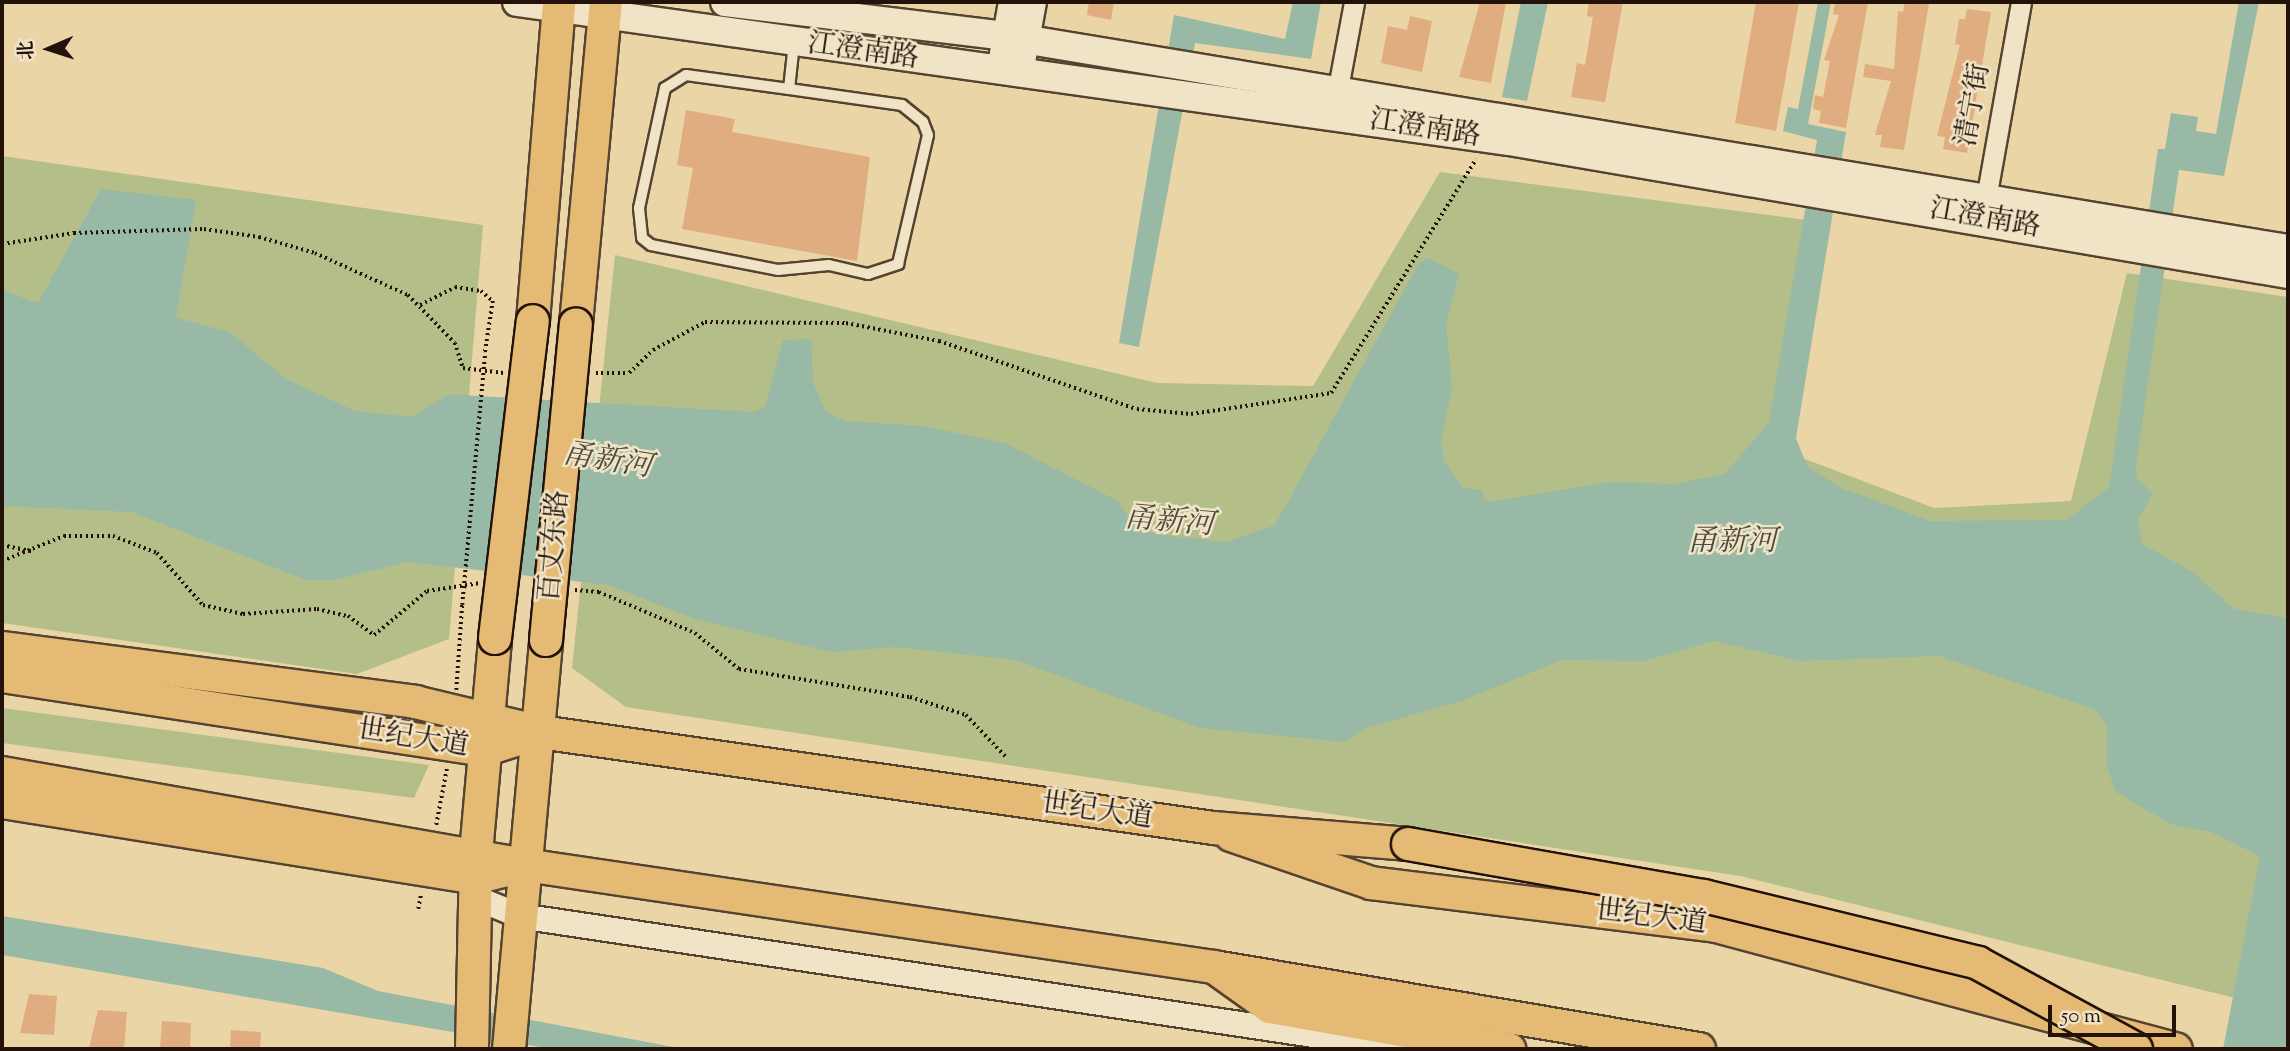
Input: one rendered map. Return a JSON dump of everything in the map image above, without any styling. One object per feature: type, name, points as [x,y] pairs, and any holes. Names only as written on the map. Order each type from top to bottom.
[{"type":"main road","name":"江澄南路","points":[[517,2],[605,9],[794,43],[1010,72],[1335,103]]},
{"type":"main road","name":"江澄南路","points":[[725,2],[1016,37],[1335,103],[1984,208],[2288,249]]},
{"type":"main road","points":[[472,1049],[475,876],[484,750],[533,321],[558,5]]},
{"type":"main road","name":"百丈东路","points":[[509,1049],[605,9]]},
{"type":"main road","name":"江澄南路","points":[[1984,208],[2288,274]]},
{"type":"main road","points":[[2,648],[488,717],[540,732]]},
{"type":"main road","name":"世纪大道","points":[[2,676],[484,750],[540,732],[1214,828],[1371,883],[1716,926],[2176,1049]]},
{"type":"main road","points":[[2,773],[475,876]]},
{"type":"main road","points":[[2,803],[475,876],[525,865],[1214,967],[1699,1049]]},
{"type":"main road","points":[[1214,828],[1408,844],[1704,896],[1978,963],[2136,1049]]},
{"type":"main road","points":[[1214,967],[1269,1007],[1509,1049]]},
{"type":"street","points":[[1011,2],[1016,37]]},
{"type":"street","points":[[1010,72],[1016,37],[1034,2]]},
{"type":"street","points":[[1335,103],[1354,2]]},
{"type":"street","name":"清宁街","points":[[1984,208],[2021,2]]},
{"type":"street","points":[[475,876],[519,927],[1407,1049]]},
{"type":"lane","points":[[789,89],[794,43]]},
{"type":"lane","points":[[686,75],[789,89],[902,105],[923,122],[928,135],[898,264],[868,274],[829,265],[778,270],[651,245],[642,237],[639,208],[664,88],[686,75]]},
{"type":"path","points":[[587,373],[629,373],[653,350],[705,322],[846,323],[939,341],[1137,409],[1191,414],[1331,393],[1477,158]]},
{"type":"path","points":[[2,244],[74,233],[204,229],[259,237],[360,271],[419,306],[455,343],[463,368],[518,373]]},
{"type":"path","points":[[419,306],[455,287],[481,291],[493,301],[485,354],[462,605]]},
{"type":"path","points":[[2,545],[33,552]]},
{"type":"green space","points":[[2,156],[483,225],[449,639],[357,674],[2,623]]},
{"type":"green space","points":[[1440,172],[1807,220],[1784,451],[1934,508],[2071,501],[2127,273],[2288,297],[2288,1011],[1740,876],[626,707],[572,668],[615,255],[1157,383],[1313,386]]},
{"type":"green space","points":[[2,708],[429,765],[414,798],[2,743]]},
{"type":"water","points":[[1293,2],[1321,2],[1311,59],[1195,43],[1139,347],[1119,343],[1174,15],[1285,39]]},
{"type":"water","points":[[1521,2],[1548,2],[1527,101],[1502,97]]},
{"type":"water","name":"甬新河","points":[[1818,2],[1831,2],[1808,124],[1846,132],[1796,438],[1807,466],[1839,487],[1930,521],[2067,520],[2109,487],[2158,149],[2165,149],[2171,113],[2198,117],[2196,131],[2216,134],[2239,2],[2259,2],[2224,176],[2179,170],[2136,465],[2137,479],[2153,493],[2138,519],[2142,544],[2193,572],[2234,609],[2288,618],[2288,1049],[2223,1049],[2260,856],[2211,832],[2170,824],[2116,792],[2107,767],[2107,726],[2096,710],[1939,656],[1799,661],[1714,641],[1644,661],[1562,660],[1464,700],[1366,728],[1344,742],[1200,728],[1016,660],[896,647],[832,652],[695,619],[609,585],[408,562],[334,580],[306,580],[132,512],[2,506],[2,290],[38,303],[101,189],[196,200],[176,318],[230,332],[286,379],[355,411],[412,417],[448,395],[461,395],[753,412],[765,407],[783,340],[811,339],[813,382],[826,412],[845,421],[923,426],[1005,443],[1118,501],[1132,522],[1155,534],[1226,542],[1275,525],[1419,263],[1428,258],[1459,274],[1446,324],[1452,387],[1441,441],[1445,463],[1463,488],[1482,490],[1484,501],[1495,501],[1611,482],[1674,484],[1725,474],[1769,422],[1817,140],[1783,131],[1788,107],[1798,109]]},
{"type":"water","points":[[2,916],[323,968],[378,991],[684,1049],[552,1049],[2,955]]},
{"type":"building","points":[[1089,2],[1114,2],[1111,20],[1087,15]]},
{"type":"building","points":[[1480,2],[1506,2],[1491,83],[1459,77]]},
{"type":"building","points":[[1589,2],[1623,2],[1605,102],[1571,97],[1577,63],[1585,65],[1593,17],[1587,16]]},
{"type":"building","points":[[1756,2],[1799,2],[1776,131],[1735,123]]},
{"type":"building","points":[[1835,2],[1868,2],[1846,128],[1819,123],[1821,111],[1813,109],[1815,95],[1823,97],[1830,61],[1824,60],[1839,15],[1833,14]]},
{"type":"building","points":[[1905,2],[1929,4],[1904,150],[1880,147],[1882,135],[1875,135],[1891,81],[1863,77],[1865,64],[1894,69],[1898,11],[1903,12]]},
{"type":"building","points":[[1967,9],[1991,12],[1967,153],[1943,149],[1945,137],[1937,136],[1960,45],[1955,44],[1959,19],[1965,19]]},
{"type":"building","points":[[1410,16],[1432,21],[1422,72],[1381,63],[1388,26],[1407,30]]},
{"type":"building","points":[[686,110],[735,119],[732,132],[870,157],[857,261],[682,229],[693,168],[677,165]]},
{"type":"building","points":[[29,994],[57,996],[54,1035],[20,1033]]},
{"type":"building","points":[[98,1010],[127,1012],[124,1049],[89,1048]]},
{"type":"building","points":[[162,1021],[191,1023],[190,1049],[160,1049]]},
{"type":"building","points":[[231,1030],[261,1032],[260,1049],[230,1049]]}]
